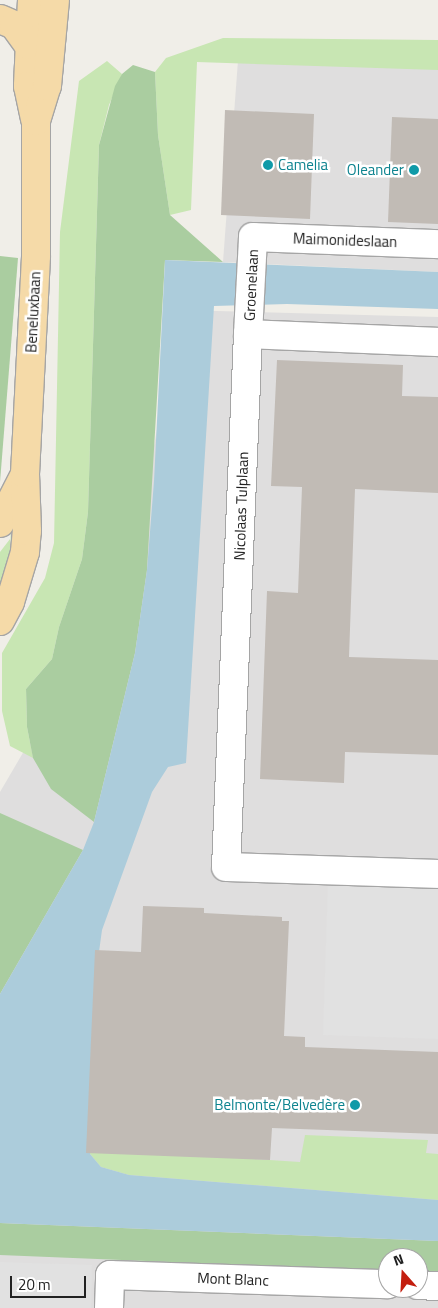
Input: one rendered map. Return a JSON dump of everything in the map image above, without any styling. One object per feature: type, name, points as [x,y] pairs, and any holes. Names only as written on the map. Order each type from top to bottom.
[{"type":"main road","points":[[32,0],[28,44],[28,86],[36,120]]},
{"type":"main road","name":"Beneluxbaan","points":[[0,621],[10,602],[25,552],[25,474],[36,255],[36,120],[47,86],[55,0]]},
{"type":"main road","points":[[0,19],[14,25],[28,44]]},
{"type":"main road","points":[[0,523],[25,474]]},
{"type":"street","name":"Maimonideslaan","points":[[253,247],[438,244]]},
{"type":"street","name":"Groenelaan","points":[[249,322],[253,247]]},
{"type":"street","points":[[249,322],[438,342]]},
{"type":"street","name":"Nicolaas Tulplaan","points":[[249,322],[226,867],[438,874]]},
{"type":"street","name":"Mont Blanc","points":[[109,1308],[110,1275],[378,1284]]},
{"type":"shaded area","points":[[239,47],[438,50],[438,272],[223,262]]},
{"type":"shaded area","points":[[178,310],[438,317],[438,1308],[0,1308],[0,792],[133,565]]},
{"type":"shaded area","points":[[328,882],[438,886],[438,1039],[323,1035]]},
{"type":"shaded area","points":[[0,1262],[92,1265],[91,1308],[0,1308]]},
{"type":"green space","points":[[223,38],[438,40],[438,70],[197,62],[191,210],[170,215],[158,135],[155,72],[166,58]]},
{"type":"green space","points":[[107,61],[122,74],[109,105],[99,145],[88,512],[82,559],[59,627],[52,659],[26,689],[27,727],[33,758],[10,746],[2,711],[2,653],[45,578],[54,543],[60,232],[79,81]]},
{"type":"green space","points":[[133,65],[155,72],[158,135],[170,215],[223,262],[165,260],[147,570],[135,653],[94,822],[51,789],[33,758],[27,727],[26,689],[52,659],[59,627],[82,559],[88,512],[99,145],[115,86],[122,74]]},
{"type":"green space","points":[[0,256],[18,258],[0,482]]},
{"type":"green space","points":[[11,528],[10,552],[0,586],[0,552],[10,539]]},
{"type":"green space","points":[[0,813],[83,850],[0,994]]},
{"type":"green space","points":[[305,1135],[428,1140],[426,1153],[438,1154],[438,1200],[129,1175],[101,1167],[90,1154],[90,1148],[300,1162]]},
{"type":"green space","points":[[0,1223],[438,1241],[438,1273],[428,1272],[428,1248],[378,1248],[378,1271],[0,1255]]},
{"type":"water","points":[[165,260],[438,272],[438,309],[287,304],[214,306],[186,763],[168,767],[152,792],[102,930],[95,981],[90,1154],[101,1167],[129,1175],[438,1200],[438,1241],[0,1223],[0,994],[83,850],[94,822],[135,653],[147,570],[154,481]]},
{"type":"building","name":"Camelia","points":[[225,110],[314,114],[310,219],[221,215]]},
{"type":"building","name":"Oleander","points":[[392,117],[438,119],[438,224],[388,222]]},
{"type":"building","points":[[277,360],[403,365],[402,396],[438,397],[438,493],[355,489],[349,657],[438,660],[438,755],[345,752],[344,783],[260,779],[267,591],[298,593],[302,487],[271,486]]},
{"type":"building","points":[[143,906],[204,908],[204,913],[282,917],[282,921],[289,921],[284,1036],[305,1037],[305,1047],[438,1052],[438,1134],[272,1128],[270,1160],[86,1153],[95,950],[141,952]]},
{"type":"place","name":"Camelia","points":[[268,165]]},
{"type":"place","name":"Oleander","points":[[414,170]]},
{"type":"place","name":"Belmonte/Belvedère","points":[[355,1105]]}]
